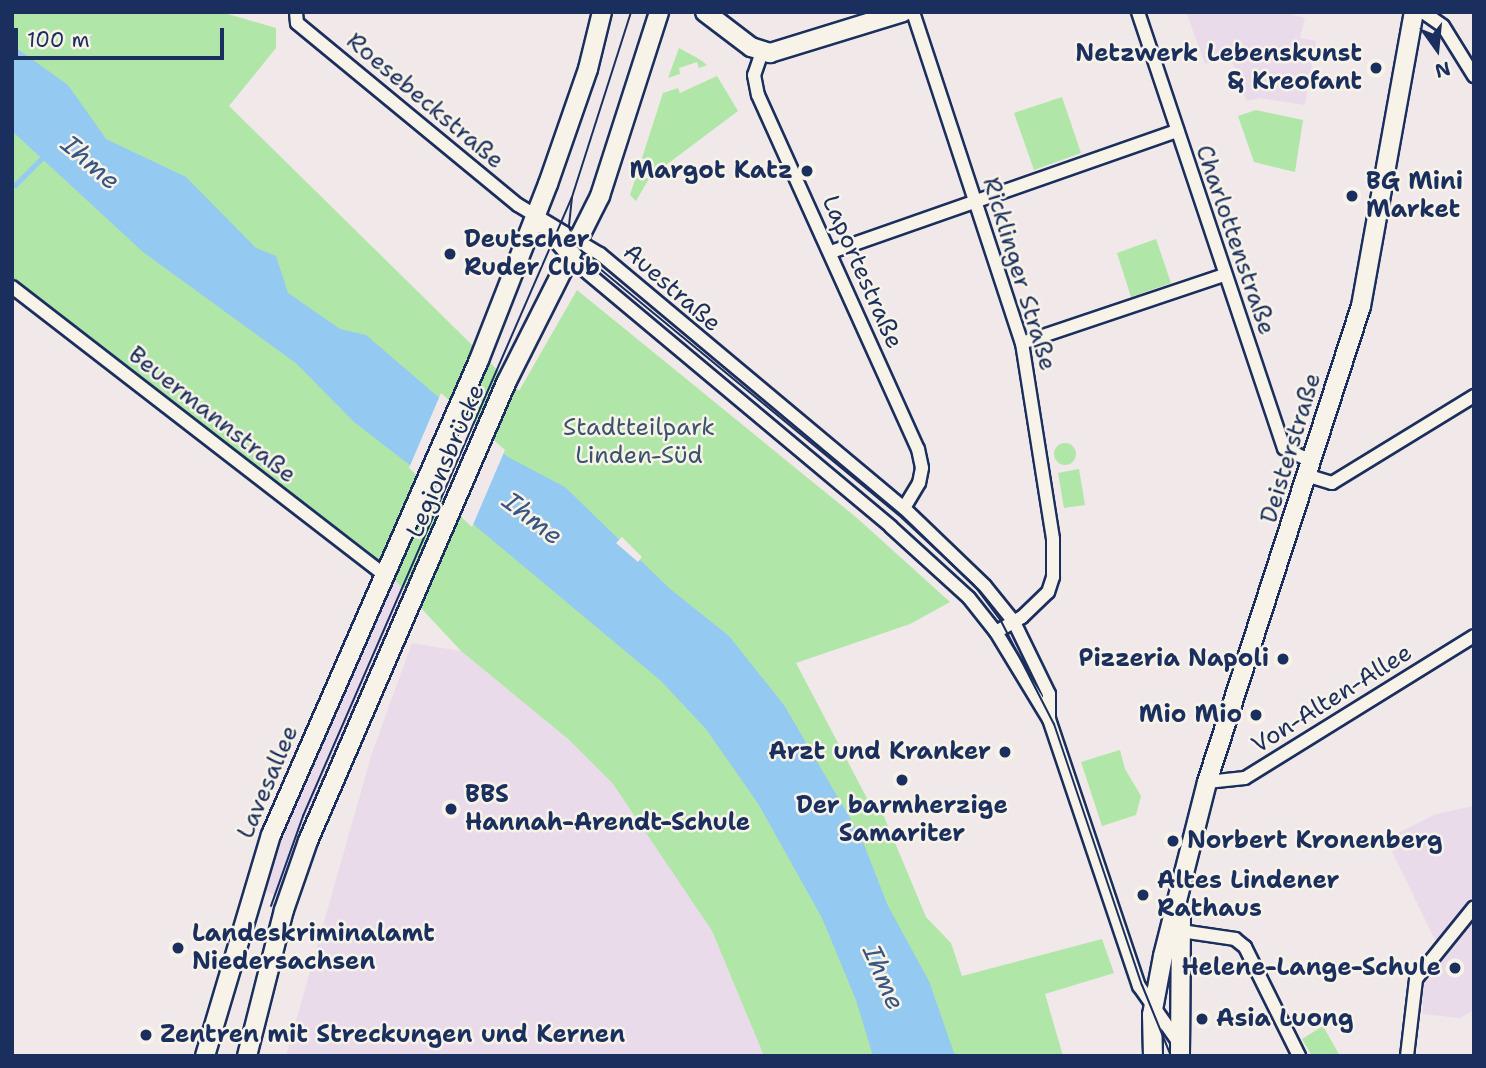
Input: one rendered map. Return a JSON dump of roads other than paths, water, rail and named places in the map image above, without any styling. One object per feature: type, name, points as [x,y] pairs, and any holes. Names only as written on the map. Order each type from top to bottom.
[{"type":"main road","points":[[535,218],[588,69],[602,12]]},
{"type":"main road","points":[[575,250],[625,124],[659,12]]},
{"type":"main road","points":[[705,12],[762,52],[781,52],[903,12]]},
{"type":"main road","name":"Deisterstraße","points":[[1153,1056],[1154,1009],[1207,782],[1311,469],[1361,306],[1413,12]]},
{"type":"main road","name":"Legionsbrücke","points":[[403,537],[479,360],[535,218]]},
{"type":"main road","name":"Legionsbrücke","points":[[247,1056],[284,910],[308,841],[507,381],[575,250]]},
{"type":"main road","name":"Lavesallee","points":[[205,1056],[271,835],[403,537]]},
{"type":"main road","name":"Deisterstraße","points":[[1180,1049],[1181,890]]},
{"type":"street","name":"Roesebeckstraße","points":[[296,12],[297,23],[535,218]]},
{"type":"street","name":"Ricklinger Straße","points":[[913,12],[1022,343],[1054,569],[1043,599],[1014,622],[996,632]]},
{"type":"street","name":"Charlottenstraße","points":[[1138,12],[1284,448],[1311,469]]},
{"type":"street","points":[[1423,12],[1436,19],[1474,76]]},
{"type":"street","name":"Laportestraße","points":[[762,52],[754,75],[758,95],[918,449],[922,468],[919,483],[904,508]]},
{"type":"street","points":[[831,252],[1177,131]]},
{"type":"street","name":"Auestraße","points":[[535,218],[891,527],[970,598],[996,632]]},
{"type":"street","name":"Auestraße","points":[[535,218],[575,250],[600,254],[904,508],[985,586],[1014,622]]},
{"type":"street","points":[[1022,343],[1224,275]]},
{"type":"street","name":"Beuermannstraße","points":[[12,287],[386,576]]},
{"type":"street","points":[[1311,469],[1332,483],[1474,396]]},
{"type":"street","points":[[1014,622],[1049,694],[1049,719]]},
{"type":"street","points":[[996,632],[1049,719],[1139,986],[1180,1049]]},
{"type":"street","name":"Von-Alten-Allee","points":[[1207,782],[1245,778],[1474,636]]},
{"type":"street","points":[[1407,1056],[1416,979],[1474,908]]},
{"type":"street","points":[[1181,931],[1235,939],[1245,947],[1299,1056]]},
{"type":"water","name":"Ihme","points":[[12,45],[68,85],[106,139],[186,177],[256,248],[276,256],[288,293],[340,329],[366,335],[508,457],[565,487],[669,588],[729,636],[784,705],[861,837],[888,906],[929,981],[955,1056],[873,1056],[856,1000],[822,918],[759,805],[706,729],[661,681],[473,524],[437,486],[354,422],[297,364],[143,252],[12,131]]},
{"type":"waterway","points":[[15,185],[42,158]]},
{"type":"tram line","points":[[271,906],[303,816],[572,197],[631,12]]},
{"type":"tram line","points":[[572,197],[569,227],[577,246],[594,264],[902,518],[974,585],[1001,621],[1054,724],[1142,985],[1171,1056]]},
{"type":"place","name":"Netzwerk Lebenskunst & Kreofant","points":[[1376,68]]},
{"type":"place","name":"Margot Katz","points":[[807,171]]},
{"type":"place","name":"BG Mini Market","points":[[1352,196]]},
{"type":"place","name":"Deutscher Ruder Club","points":[[450,254]]},
{"type":"place","name":"Pizzeria Napoli","points":[[1283,659]]},
{"type":"place","name":"Mio Mio","points":[[1256,715]]},
{"type":"place","name":"Arzt und Kranker","points":[[1005,752]]},
{"type":"place","name":"Der barmherzige Samariter","points":[[902,780]]},
{"type":"place","name":"BBS Hannah-Arendt-Schule","points":[[451,809]]},
{"type":"place","name":"Norbert Kronenberg","points":[[1173,841]]},
{"type":"place","name":"Altes Lindener Rathaus","points":[[1143,895]]},
{"type":"place","name":"Landeskriminalamt Niedersachsen","points":[[178,948]]},
{"type":"place","name":"Helene-Lange-Schule","points":[[1455,968]]},
{"type":"place","name":"Asia Luong","points":[[1202,1019]]},
{"type":"place","name":"Zentren mit Streckungen und Kernen","points":[[146,1035]]},
{"type":"park label","name":"Stadtteilpark Linden-Süd","points":[[639,442]]}]
